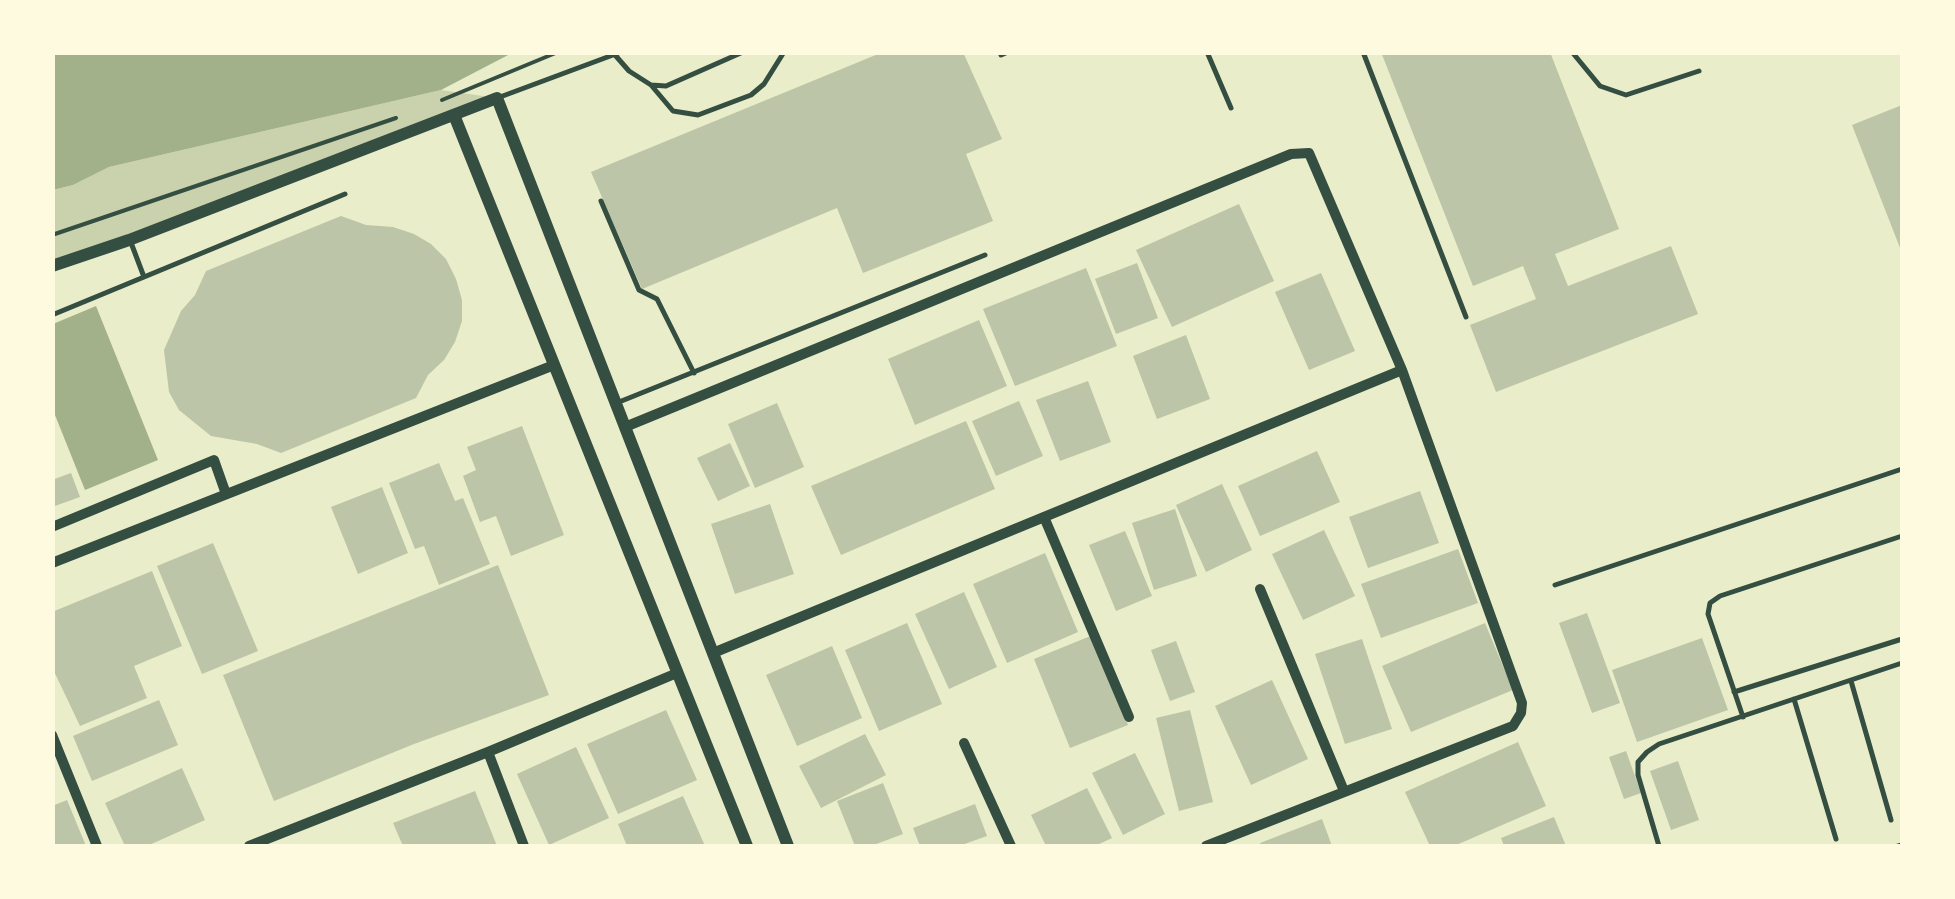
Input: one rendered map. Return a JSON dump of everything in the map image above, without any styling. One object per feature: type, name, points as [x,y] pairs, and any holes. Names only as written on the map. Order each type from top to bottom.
[{"type":"street","points":[[52,266],[130,240],[497,98],[788,846]]},
{"type":"street","points":[[454,115],[746,846]]},
{"type":"street","points":[[625,427],[1291,154],[1308,152],[1402,370],[1522,703],[1521,713],[1513,726],[1206,846]]},
{"type":"street","points":[[52,563],[554,365]]},
{"type":"street","points":[[713,653],[1402,370]]},
{"type":"street","points":[[52,527],[214,460],[226,494]]},
{"type":"street","points":[[1044,516],[1129,717]]},
{"type":"street","points":[[1260,589],[1344,790]]},
{"type":"street","points":[[249,846],[677,672]]},
{"type":"street","points":[[52,735],[97,846]]},
{"type":"street","points":[[964,743],[1011,846]]},
{"type":"street","points":[[488,752],[524,846]]},
{"type":"lane","points":[[652,85],[666,86],[744,52]]},
{"type":"lane","points":[[497,98],[618,54],[629,71],[652,85],[673,111],[698,115],[750,95],[764,84],[784,52]]},
{"type":"lane","points":[[1207,52],[1232,108]]},
{"type":"lane","points":[[1363,52],[1466,318]]},
{"type":"lane","points":[[1572,52],[1600,86],[1626,95],[1651,90],[1699,71]]},
{"type":"lane","points":[[52,314],[344,194]]},
{"type":"lane","points":[[601,201],[640,290],[657,300],[694,373]]},
{"type":"lane","points":[[130,240],[144,277]]},
{"type":"lane","points":[[616,403],[985,255]]},
{"type":"lane","points":[[1555,585],[1902,469]]},
{"type":"lane","points":[[1742,717],[1708,614],[1710,603],[1720,596],[1902,536]]},
{"type":"lane","points":[[1734,692],[1902,638]]},
{"type":"lane","points":[[1659,846],[1638,775],[1641,757],[1659,744],[1902,663]]},
{"type":"lane","points":[[1852,681],[1891,820]]},
{"type":"lane","points":[[1794,699],[1836,838]]},
{"type":"path","points":[[427,106],[558,52]]},
{"type":"path","points":[[52,235],[411,113]]},
{"type":"shaded area","points":[[53,52],[512,53],[441,90],[109,167],[53,190]]},
{"type":"shaded area","points":[[441,90],[497,98],[53,263],[53,190],[109,167]]},
{"type":"shaded area","points":[[96,306],[158,460],[85,490],[53,410],[53,324]]},
{"type":"building","points":[[883,52],[963,52],[1002,139],[966,154],[993,221],[863,273],[837,208],[642,289],[591,172]]},
{"type":"building","points":[[1381,52],[1550,52],[1619,229],[1555,254],[1568,286],[1671,246],[1698,314],[1496,392],[1470,325],[1536,299],[1523,266],[1473,286]]},
{"type":"building","points":[[1902,105],[1902,253],[1852,125]]},
{"type":"building","points":[[1239,204],[1274,281],[1172,327],[1136,250]]},
{"type":"building","points":[[341,216],[414,234],[446,259],[462,300],[462,321],[455,342],[428,375],[416,398],[281,453],[257,444],[211,436],[179,410],[169,392],[164,350],[181,311],[195,295],[206,271]]},
{"type":"building","points":[[1137,263],[1158,318],[1116,334],[1095,279]]},
{"type":"building","points":[[1086,268],[1117,346],[1015,386],[983,309]]},
{"type":"building","points":[[1321,273],[1355,351],[1309,370],[1275,292]]},
{"type":"building","points":[[979,320],[1007,386],[915,425],[888,359]]},
{"type":"building","points":[[1186,335],[1210,399],[1157,419],[1133,356]]},
{"type":"building","points":[[1088,381],[1111,442],[1060,461],[1036,400]]},
{"type":"building","points":[[1019,401],[1043,456],[996,476],[972,421]]},
{"type":"building","points":[[777,403],[804,467],[755,488],[728,424]]},
{"type":"building","points":[[966,421],[995,489],[841,555],[811,486]]},
{"type":"building","points":[[522,426],[564,535],[511,556],[496,516],[480,522],[463,476],[476,470],[467,447]]},
{"type":"building","points":[[730,443],[750,486],[718,501],[697,458]]},
{"type":"building","points":[[1317,451],[1340,502],[1260,536],[1238,486]]},
{"type":"building","points":[[439,463],[455,501],[463,498],[490,564],[439,585],[424,546],[415,549],[389,483]]},
{"type":"building","points":[[71,473],[80,497],[52,507],[52,480]]},
{"type":"building","points":[[1222,484],[1252,550],[1206,572],[1176,505]]},
{"type":"building","points":[[382,487],[408,553],[358,574],[331,507]]},
{"type":"building","points":[[1420,491],[1439,543],[1368,568],[1349,517]]},
{"type":"building","points":[[770,504],[794,574],[735,594],[711,524]]},
{"type":"building","points":[[1175,509],[1197,576],[1154,590],[1132,523]]},
{"type":"building","points":[[1324,530],[1355,596],[1303,620],[1272,554]]},
{"type":"building","points":[[1125,531],[1152,596],[1116,611],[1089,545]]},
{"type":"building","points":[[213,543],[258,651],[202,674],[157,566]]},
{"type":"building","points":[[1458,549],[1478,603],[1381,638],[1361,584]]},
{"type":"building","points":[[1045,553],[1078,632],[1007,663],[973,584]]},
{"type":"building","points":[[498,565],[549,695],[274,801],[223,675]]},
{"type":"building","points":[[152,571],[182,646],[134,666],[147,698],[80,726],[52,667],[52,612]]},
{"type":"building","points":[[964,592],[997,667],[949,689],[915,614]]},
{"type":"building","points":[[1587,613],[1620,703],[1592,713],[1559,623]]},
{"type":"building","points":[[907,623],[942,704],[879,731],[845,650]]},
{"type":"building","points":[[1485,623],[1513,690],[1411,732],[1382,666]]},
{"type":"building","points":[[1093,635],[1128,725],[1070,748],[1034,659]]},
{"type":"building","points":[[1702,638],[1728,710],[1637,742],[1612,670]]},
{"type":"building","points":[[1362,639],[1392,729],[1345,744],[1315,654]]},
{"type":"building","points":[[1176,641],[1195,692],[1170,701],[1151,650]]},
{"type":"building","points":[[832,646],[862,718],[797,746],[766,675]]},
{"type":"building","points":[[1272,680],[1308,759],[1251,785],[1215,706]]},
{"type":"building","points":[[159,700],[178,745],[92,781],[73,736]]},
{"type":"building","points":[[666,710],[697,780],[618,814],[587,744]]},
{"type":"building","points":[[1190,710],[1213,802],[1179,811],[1156,718]]},
{"type":"building","points":[[865,734],[886,775],[821,808],[799,766]]},
{"type":"building","points":[[1518,742],[1546,806],[1454,846],[1430,846],[1405,792]]},
{"type":"building","points":[[576,747],[609,818],[549,845],[517,774]]},
{"type":"building","points":[[1626,751],[1641,793],[1624,799],[1609,757]]},
{"type":"building","points":[[1135,753],[1165,814],[1123,835],[1092,773]]},
{"type":"building","points":[[1678,761],[1699,820],[1671,830],[1650,771]]},
{"type":"building","points":[[182,768],[205,820],[147,846],[125,846],[105,803]]},
{"type":"building","points":[[883,783],[903,834],[871,846],[855,846],[837,801]]},
{"type":"building","points":[[1087,788],[1112,838],[1095,846],[1046,846],[1031,815]]},
{"type":"building","points":[[475,791],[497,846],[403,846],[393,823]]},
{"type":"building","points":[[683,796],[705,846],[627,846],[618,824]]},
{"type":"building","points":[[67,800],[86,846],[52,846],[52,806]]},
{"type":"building","points":[[975,804],[987,836],[959,846],[920,846],[913,828]]},
{"type":"building","points":[[1554,817],[1566,846],[1504,846],[1501,838]]},
{"type":"building","points":[[1322,819],[1332,846],[1261,846],[1260,843]]}]
